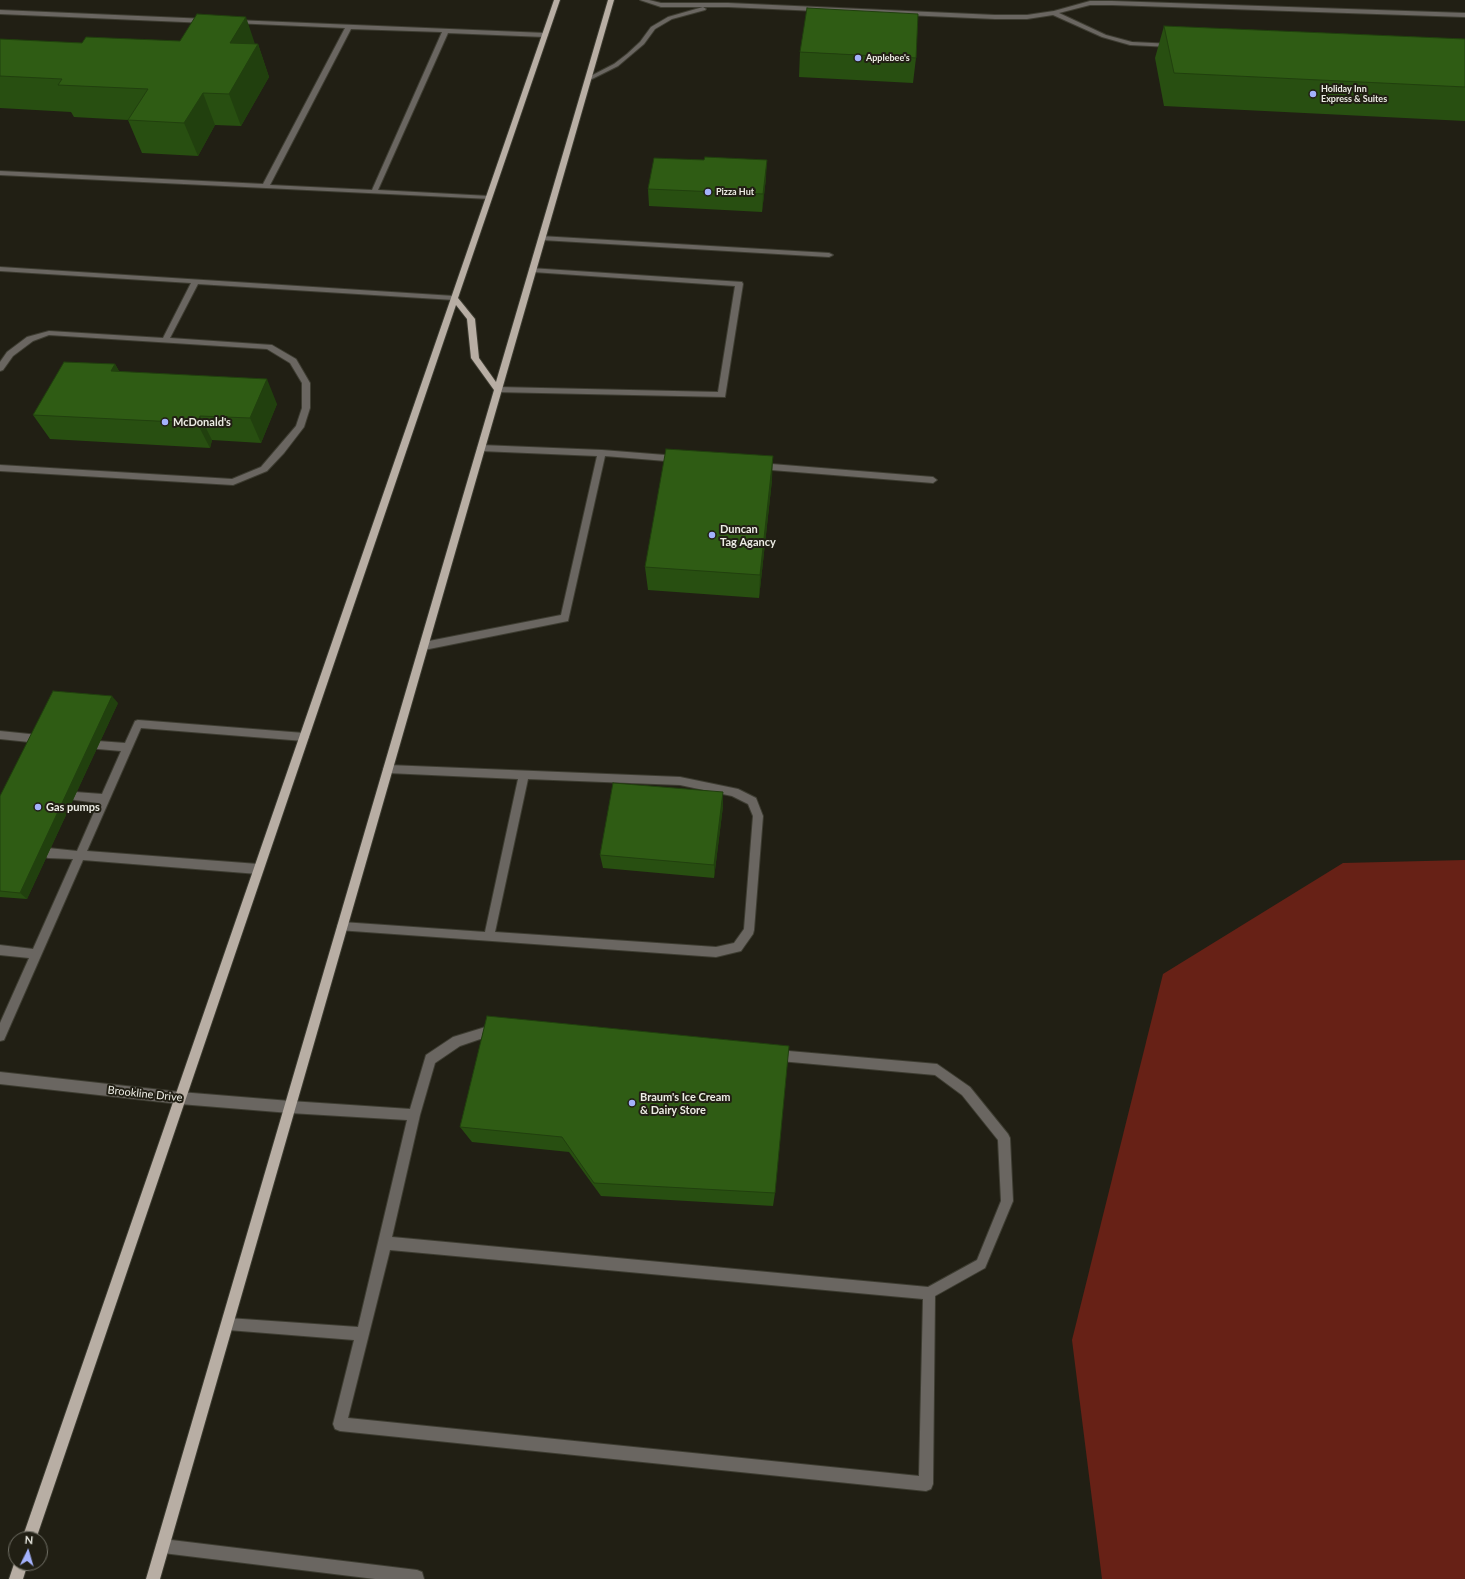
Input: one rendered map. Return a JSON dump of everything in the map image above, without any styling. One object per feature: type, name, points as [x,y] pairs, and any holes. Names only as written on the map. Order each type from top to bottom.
[{"type":"main road","points":[[32,1531],[557,0]]},
{"type":"main road","points":[[154,1579],[611,0]]},
{"type":"main road","points":[[454,298],[471,319],[475,358],[498,390]]},
{"type":"street","points":[[643,0],[661,5],[728,4],[995,17],[1027,17],[1054,13],[1090,3],[1465,15]]},
{"type":"street","points":[[799,8],[800,0]]},
{"type":"street","points":[[588,79],[616,65],[642,43],[653,28],[670,18],[699,9],[728,4]]},
{"type":"street","points":[[0,12],[214,21]]},
{"type":"street","points":[[1054,13],[1075,24],[1111,38],[1132,44],[1180,46]]},
{"type":"street","points":[[230,22],[544,35]]},
{"type":"street","points":[[266,186],[349,27]]},
{"type":"street","points":[[374,192],[446,31]]},
{"type":"street","points":[[0,173],[489,198]]},
{"type":"street","points":[[542,238],[829,254]]},
{"type":"street","points":[[0,269],[454,298]]},
{"type":"street","points":[[498,390],[722,395],[739,284],[533,270]]},
{"type":"street","points":[[165,341],[196,281]]},
{"type":"street","points":[[0,368],[10,354],[30,339],[49,333],[269,347],[293,362],[306,383],[306,408],[300,427],[264,469],[233,482],[0,468]]},
{"type":"street","points":[[481,448],[602,453],[689,460]]},
{"type":"street","points":[[424,646],[565,618],[602,453]]},
{"type":"street","points":[[752,465],[933,480]]},
{"type":"street","points":[[0,1036],[138,724],[304,738]]},
{"type":"street","points":[[0,736],[39,739]]},
{"type":"street","points":[[98,745],[128,747]]},
{"type":"street","points":[[342,927],[716,952],[738,948],[749,930],[758,816],[752,801],[734,792],[680,781],[388,769]]},
{"type":"street","points":[[489,937],[524,775]]},
{"type":"street","points":[[75,796],[105,799]]},
{"type":"street","points":[[48,853],[258,869]]},
{"type":"street","points":[[0,950],[36,954]]},
{"type":"street","points":[[385,1243],[928,1293],[981,1264],[1007,1201],[1004,1138],[966,1091],[937,1070],[492,1030],[457,1041],[430,1059],[414,1115],[385,1243],[340,1424],[926,1484],[928,1293]]},
{"type":"street","name":"Brookline Drive","points":[[0,1078],[180,1098],[414,1115]]},
{"type":"street","points":[[228,1324],[362,1334]]},
{"type":"street","points":[[164,1546],[417,1577],[417,1579]]},
{"type":"shaded area","points":[[1465,860],[1465,1579],[1102,1579],[1072,1340],[1163,974],[1343,863]]},
{"type":"building","points":[[807,8],[918,14],[916,58],[800,52]]},
{"type":"building","points":[[197,14],[246,17],[230,43],[258,44],[229,94],[203,93],[184,123],[128,120],[148,89],[58,85],[62,79],[0,76],[0,39],[82,43],[86,37],[180,41]]},
{"type":"building","points":[[1164,26],[1465,39],[1465,87],[1174,73]]},
{"type":"building","points":[[705,157],[767,160],[763,194],[648,189],[654,158],[704,160]]},
{"type":"building","points":[[64,362],[115,364],[111,371],[267,379],[250,418],[200,416],[197,423],[33,415]]},
{"type":"building","name":"Duncan Tag Agancy","points":[[666,449],[773,456],[760,575],[645,567]]},
{"type":"building","name":"Gas pumps","points":[[53,691],[112,696],[20,893],[0,891],[0,796]]},
{"type":"building","points":[[613,783],[723,792],[714,865],[600,855]]},
{"type":"building","name":"Braum's Ice Cream & Dairy Store","points":[[487,1016],[789,1046],[775,1193],[594,1183],[562,1137],[460,1127]]},
{"type":"place","name":"Applebee's","points":[[858,58]]},
{"type":"place","name":"Holiday Inn Express & Suites","points":[[1313,94]]},
{"type":"place","name":"Pizza Hut","points":[[708,192]]},
{"type":"place","name":"McDonald's","points":[[165,422]]},
{"type":"place","name":"Duncan Tag Agancy","points":[[712,535]]},
{"type":"place","name":"Gas pumps","points":[[38,807]]},
{"type":"place","name":"Braum's Ice Cream & Dairy Store","points":[[632,1103]]}]
